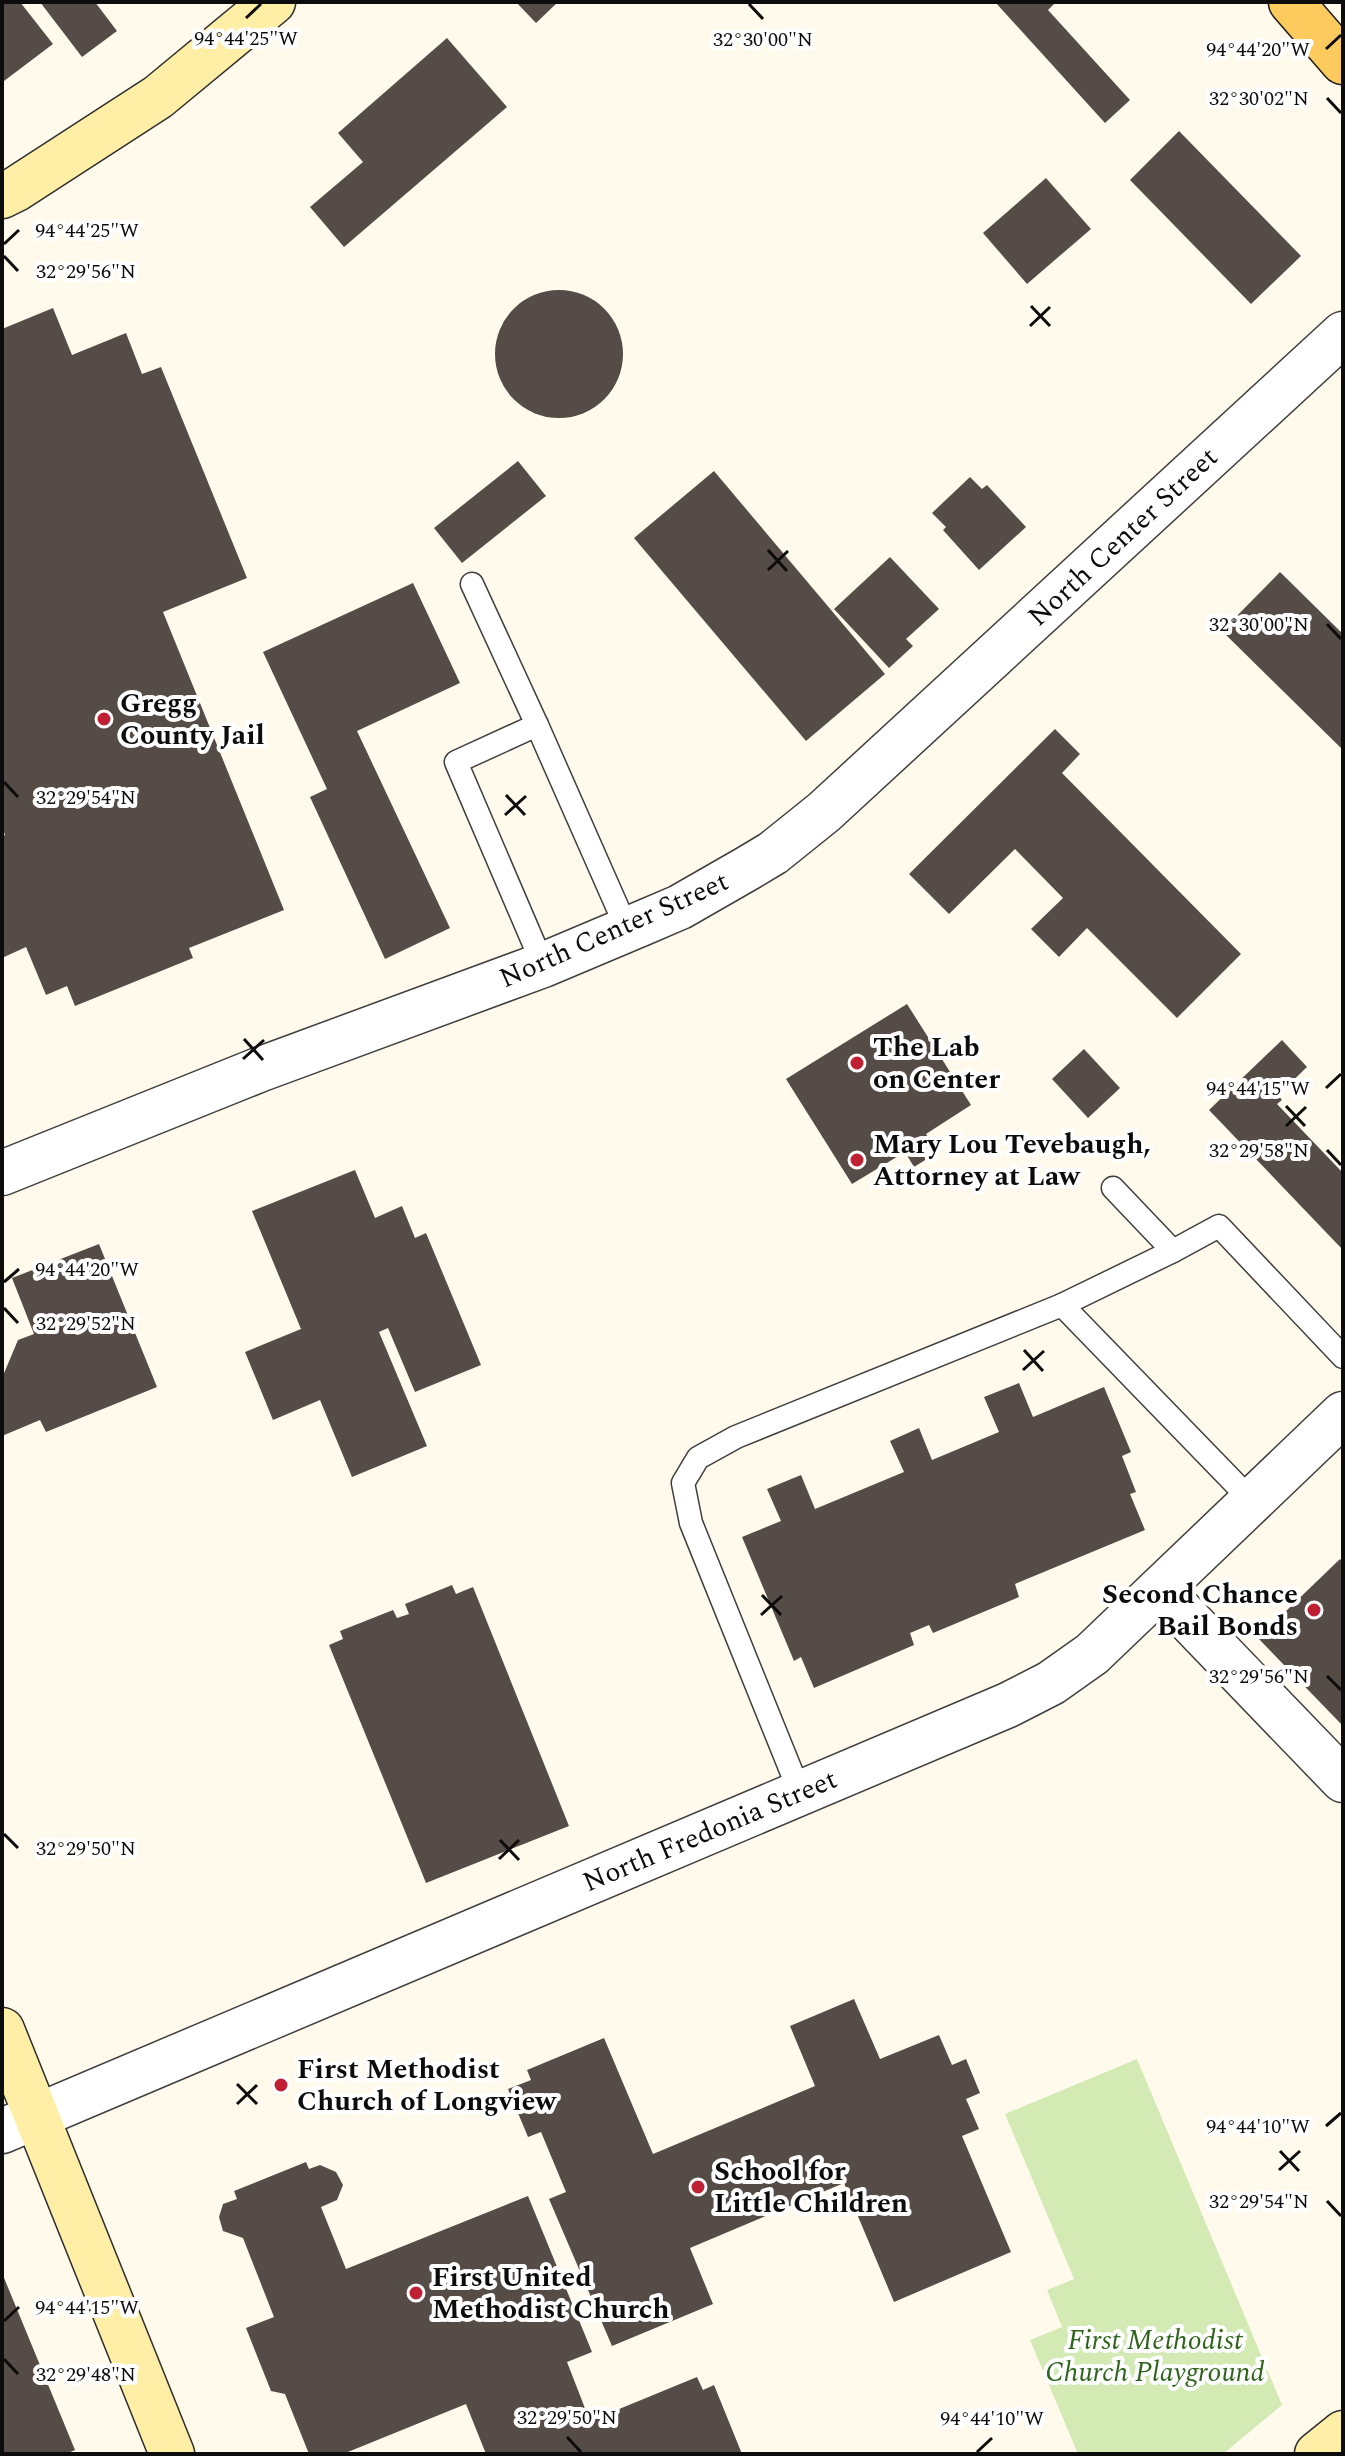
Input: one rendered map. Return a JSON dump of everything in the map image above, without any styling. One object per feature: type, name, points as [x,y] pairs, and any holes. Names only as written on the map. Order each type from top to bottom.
[{"type":"main road","points":[[1291,2],[1343,62]]},
{"type":"street","points":[[2,196],[158,97],[273,2]]},
{"type":"street","name":"North Center Street","points":[[2,1173],[261,1069],[543,965],[680,907],[773,853],[824,812],[1343,334]]},
{"type":"street","name":"North Fredonia Street","points":[[19,2124],[1008,1705],[1051,1683],[1092,1654],[1161,1591],[1343,1414]]},
{"type":"street","points":[[1161,1591],[1343,1780]]},
{"type":"street","points":[[2,2030],[19,2124],[172,2454]]},
{"type":"street","points":[[1317,2454],[1343,2433]]},
{"type":"lane","points":[[472,584],[627,929]]},
{"type":"lane","points":[[537,725],[456,762],[543,965]]},
{"type":"lane","points":[[1113,1188],[1173,1251]]},
{"type":"lane","points":[[800,1793],[691,1523],[683,1483],[698,1458],[736,1437],[1062,1305],[1219,1226],[1343,1357]]},
{"type":"lane","points":[[1062,1305],[1252,1501]]},
{"type":"green space","name":"First Methodist Church Playground","points":[[1137,2059],[1282,2405],[1223,2454],[1078,2454],[1030,2340],[1062,2327],[1047,2290],[1074,2279],[1005,2114]]},
{"type":"building","points":[[2,2],[20,2],[53,44],[4,81],[2,79]]},
{"type":"building","points":[[40,2],[95,2],[117,31],[82,57]]},
{"type":"building","points":[[516,2],[558,2],[536,23]]},
{"type":"building","points":[[995,2],[1056,2],[1048,10],[1130,100],[1105,123]]},
{"type":"building","points":[[447,38],[507,107],[344,247],[310,207],[363,162],[338,133]]},
{"type":"building","points":[[1179,131],[1301,256],[1251,304],[1130,180]]},
{"type":"building","points":[[1046,178],[1091,229],[1027,284],[983,233]]},
{"type":"building","points":[[559,290],[583,295],[604,309],[618,330],[623,354],[618,378],[604,399],[583,413],[559,418],[535,413],[514,399],[500,378],[495,354],[500,330],[514,309],[535,295]]},
{"type":"building","name":"Gregg County Jail","points":[[53,308],[72,355],[126,333],[142,374],[161,367],[247,578],[163,612],[284,910],[189,948],[193,958],[75,1006],[67,986],[46,995],[26,947],[2,958],[2,837],[5,835],[2,827],[2,329]]},
{"type":"building","points":[[518,461],[546,496],[462,563],[434,528]]},
{"type":"building","points":[[714,471],[885,674],[806,741],[634,538]]},
{"type":"building","points":[[970,477],[982,489],[987,485],[1026,527],[979,570],[932,513]]},
{"type":"building","points":[[890,557],[939,609],[906,639],[913,646],[889,668],[834,609]]},
{"type":"building","points":[[1280,572],[1343,634],[1343,750],[1222,631]]},
{"type":"building","points":[[413,583],[460,683],[357,731],[450,928],[385,959],[310,797],[327,789],[263,652]]},
{"type":"building","points":[[1055,729],[1080,754],[1062,773],[1241,954],[1177,1018],[1087,928],[1059,957],[1031,929],[1063,898],[1015,849],[949,914],[909,874]]},
{"type":"building","points":[[907,1004],[971,1105],[926,1134],[932,1144],[925,1149],[930,1157],[914,1167],[905,1152],[852,1184],[786,1079]]},
{"type":"building","points":[[1282,1040],[1307,1067],[1278,1095],[1282,1100],[1277,1104],[1343,1173],[1343,1250],[1209,1110]]},
{"type":"building","points":[[1084,1049],[1120,1088],[1088,1118],[1052,1079]]},
{"type":"building","points":[[355,1170],[375,1218],[402,1206],[415,1238],[426,1233],[481,1365],[415,1392],[388,1328],[379,1332],[427,1446],[352,1477],[320,1400],[273,1420],[245,1352],[301,1329],[252,1211]]},
{"type":"building","points":[[99,1244],[157,1387],[46,1432],[40,1420],[2,1436],[2,1378],[18,1340],[34,1334],[12,1278]]},
{"type":"building","points":[[1019,1383],[1033,1417],[1104,1387],[1131,1452],[1122,1456],[1136,1492],[1130,1494],[1145,1530],[1015,1584],[1019,1597],[933,1633],[929,1625],[910,1633],[914,1645],[814,1688],[801,1657],[794,1661],[742,1537],[781,1521],[767,1489],[801,1475],[815,1509],[904,1472],[890,1441],[919,1428],[932,1460],[999,1432],[984,1397]]},
{"type":"building","points":[[1340,1559],[1343,1563],[1343,1726],[1258,1638]]},
{"type":"building","points":[[452,1585],[456,1594],[473,1587],[569,1826],[426,1883],[329,1645],[343,1639],[340,1631],[393,1610],[397,1618],[409,1614],[405,1604]]},
{"type":"building","name":"School for Little Children","points":[[854,1999],[880,2059],[939,2035],[952,2065],[966,2059],[980,2093],[966,2099],[979,2129],[962,2136],[1011,2252],[894,2302],[844,2183],[690,2248],[713,2304],[612,2346],[549,2199],[566,2192],[541,2132],[528,2137],[508,2089],[531,2080],[527,2070],[604,2038],[653,2154],[815,2086],[790,2026]]},
{"type":"building","name":"First United Methodist Church","points":[[306,2162],[309,2169],[320,2165],[336,2172],[343,2185],[337,2200],[321,2207],[346,2269],[528,2196],[592,2352],[567,2362],[590,2421],[697,2377],[703,2390],[714,2385],[742,2454],[486,2454],[466,2404],[343,2454],[309,2454],[285,2394],[271,2391],[246,2328],[274,2317],[243,2238],[223,2231],[219,2217],[223,2204],[237,2199],[234,2191]]},
{"type":"building","points":[[2,2273],[75,2450],[66,2454],[2,2454]]},
{"type":"place","name":"Gregg County Jail","points":[[104,719]]},
{"type":"place","name":"The Lab on Center","points":[[857,1063]]},
{"type":"place","name":"Mary Lou Tevebaugh, Attorney at Law","points":[[857,1160]]},
{"type":"place","name":"Second Chance Bail Bonds","points":[[1314,1610]]},
{"type":"place","name":"First Methodist Church of Longview","points":[[281,2085]]},
{"type":"place","name":"School for Little Children","points":[[698,2187]]},
{"type":"place","name":"First United Methodist Church","points":[[416,2293]]}]
